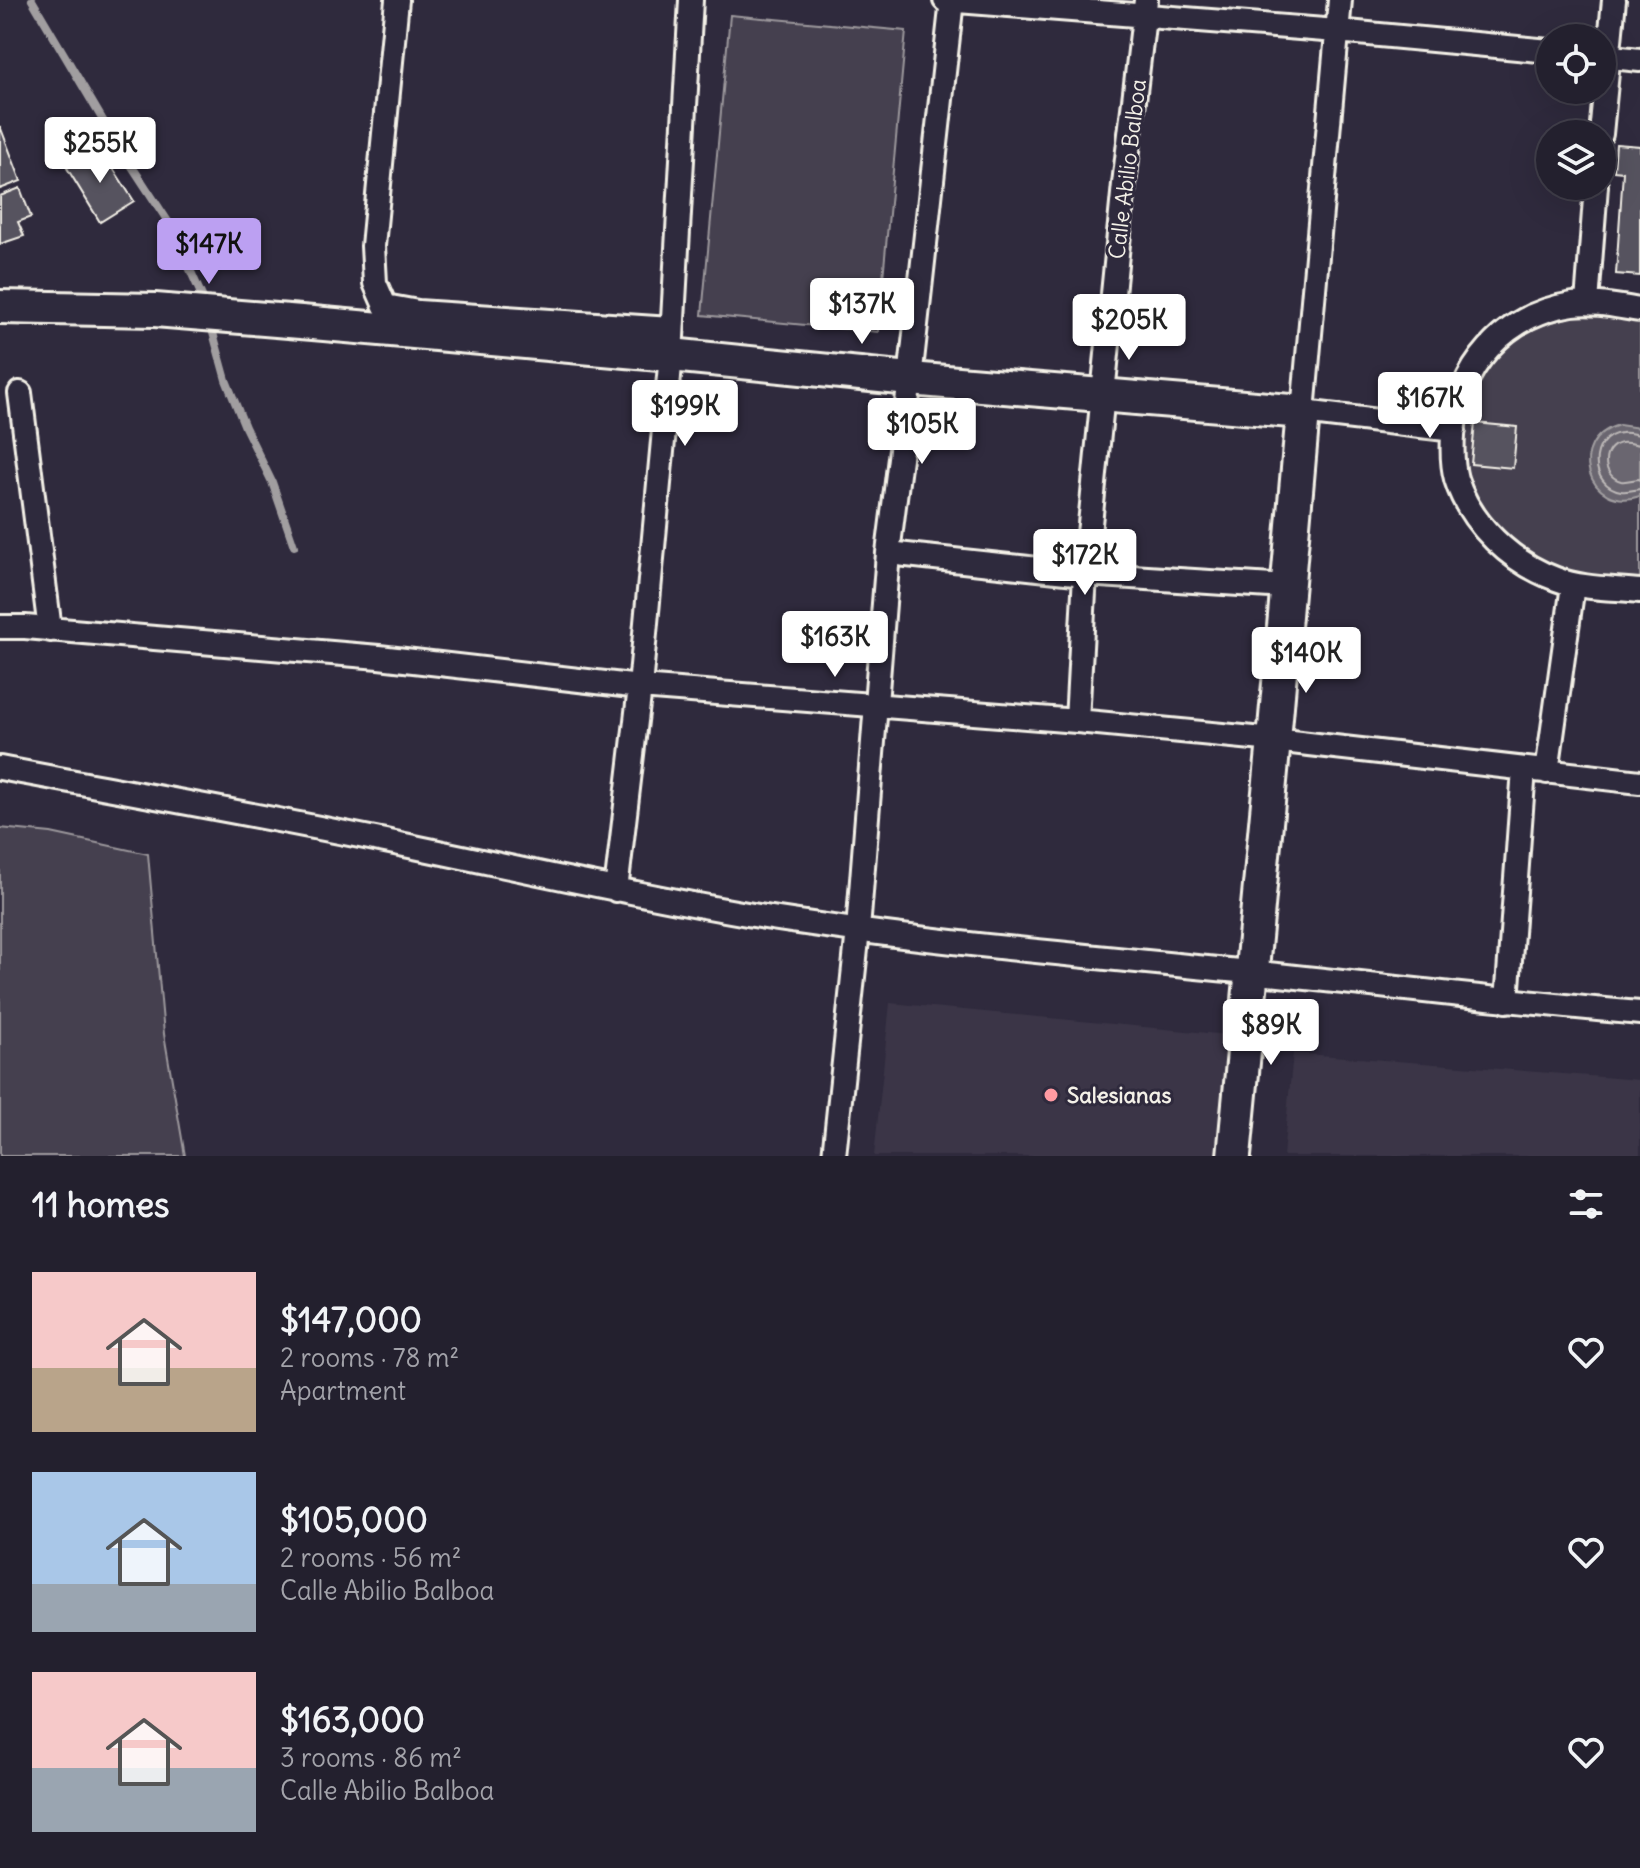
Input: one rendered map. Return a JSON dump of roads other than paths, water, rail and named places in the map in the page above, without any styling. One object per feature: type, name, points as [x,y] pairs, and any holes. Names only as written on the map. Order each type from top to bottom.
[{"type":"street","points":[[397,0],[373,246],[375,283],[385,306],[671,342],[910,379],[1303,412],[1454,430]]},
{"type":"street","points":[[616,890],[640,687],[671,342],[691,0]]},
{"type":"street","points":[[945,0],[1146,8],[1337,31],[1536,50]]},
{"type":"street","points":[[834,1156],[858,930],[888,553],[952,0]]},
{"type":"street","points":[[1234,1156],[1340,0]]},
{"type":"street","points":[[1610,24],[1614,0]]},
{"type":"street","name":"Calle Abilio Balboa","points":[[1077,721],[1085,574],[1124,184],[1146,8]]},
{"type":"street","points":[[1616,58],[1640,60]]},
{"type":"street","points":[[1587,303],[1595,200]]},
{"type":"street","points":[[1640,310],[1587,303],[1562,307],[1513,327],[1479,358],[1464,385],[1452,455],[1457,482],[1469,506],[1483,526],[1523,563],[1573,585],[1640,591]]},
{"type":"street","points":[[0,307],[155,310],[416,332],[671,342]]},
{"type":"street","points":[[20,393],[50,630]]},
{"type":"street","points":[[888,553],[1085,574],[1287,587]]},
{"type":"street","points":[[1547,772],[1573,585]]},
{"type":"street","points":[[0,627],[379,657],[640,687],[1077,721],[1640,782]]},
{"type":"street","points":[[0,768],[752,915],[1082,957],[1640,1013]]},
{"type":"street","points":[[1507,1001],[1524,769]]},
{"type":"water","points":[[1619,425],[1640,428],[1640,496],[1622,499],[1607,495],[1596,485],[1588,459],[1592,445],[1602,433]]},
{"type":"waterway","points":[[32,0],[114,139],[169,223],[206,305]]},
{"type":"waterway","points":[[210,322],[226,380],[272,482],[294,546]]},
{"type":"place","name":"Salesianas","points":[[1051,1095]]}]
